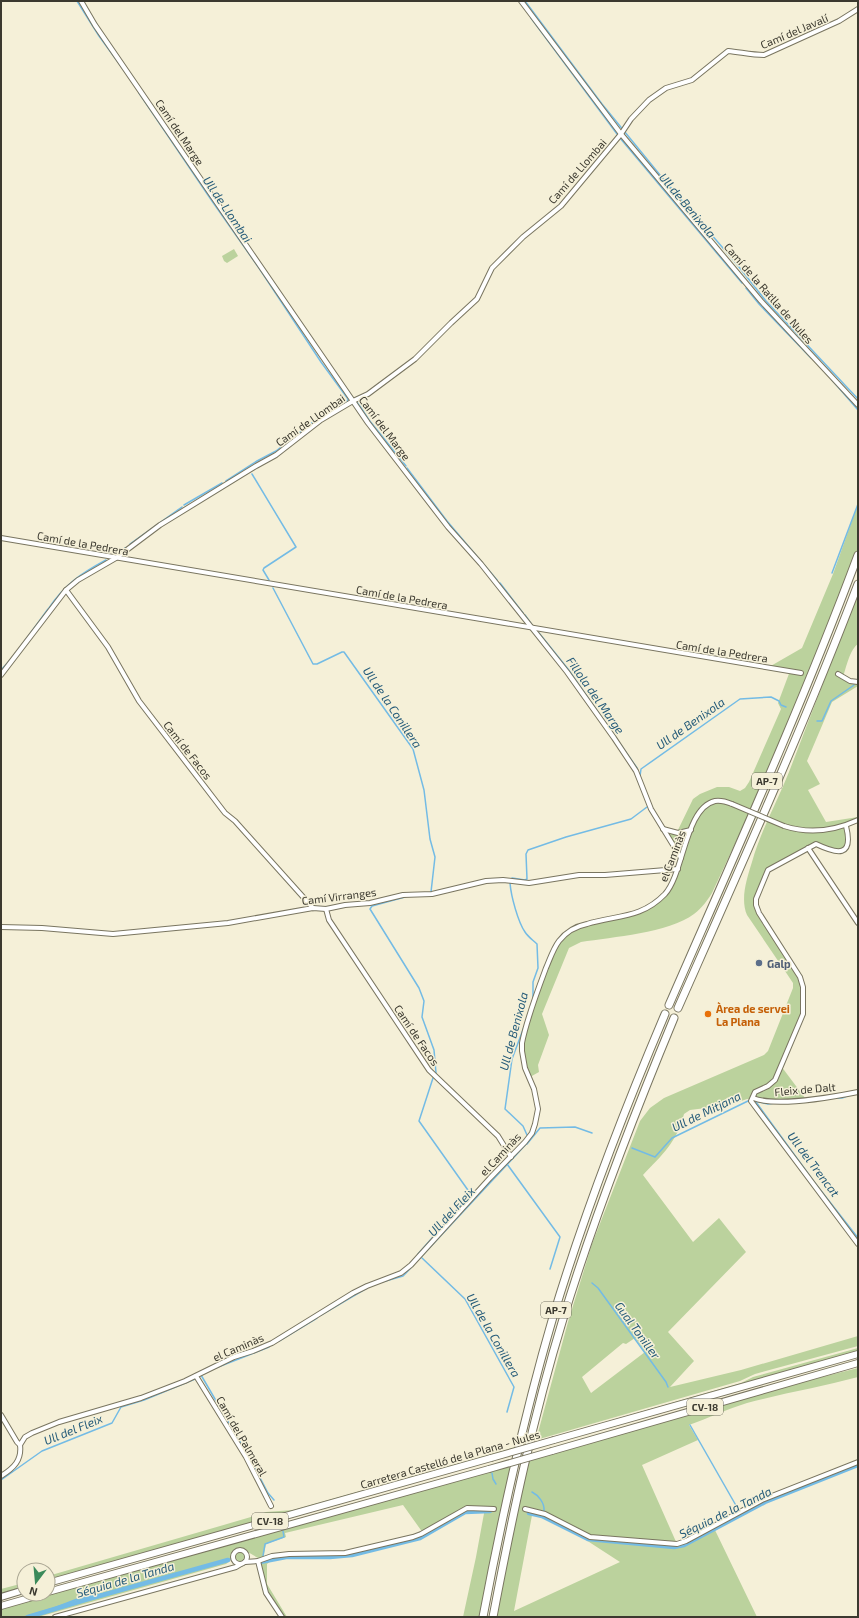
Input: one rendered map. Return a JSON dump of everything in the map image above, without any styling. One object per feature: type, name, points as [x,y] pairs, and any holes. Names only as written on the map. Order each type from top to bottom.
[{"type":"highway","name":"AP-7","points":[[669,1004],[786,738],[831,628],[858,555]]},
{"type":"highway","name":"AP-7","points":[[678,1008],[786,764],[819,685],[858,584]]},
{"type":"highway","name":"AP-7","points":[[483,1617],[514,1467],[553,1317],[582,1229],[624,1111],[665,1014]]},
{"type":"highway","name":"AP-7","points":[[493,1617],[508,1537],[562,1320],[591,1232],[633,1116],[674,1018]]},
{"type":"main road","name":"Carretera Castelló de la Plana - Nules","points":[[56,1581],[858,1354]]},
{"type":"main road","name":"Carretera Castelló de la Plana - Nules","points":[[56,1590],[489,1469],[858,1363]]},
{"type":"main road","name":"CV-18","points":[[800,1380],[858,1366]]},
{"type":"main road","points":[[1,1597],[16,1592]]},
{"type":"main road","points":[[1,1606],[16,1602]]},
{"type":"street","name":"Camí del Marge","points":[[81,1],[95,25],[353,401],[448,527],[480,564],[567,672],[614,738],[636,771],[645,796],[681,858]]},
{"type":"street","name":"Camí de la Ratlla de Nules","points":[[521,1],[622,130],[761,301],[858,405]]},
{"type":"street","name":"Camí del Javalí","points":[[622,130],[649,100],[666,88],[692,80],[728,51],[752,55],[764,55],[839,21],[858,9]]},
{"type":"street","name":"Camí de Llombai","points":[[1,675],[66,590],[78,580],[116,558],[160,525],[185,509],[276,455],[322,420],[353,401],[368,394],[415,359],[477,299],[490,272],[498,262],[523,237],[561,206],[622,130]]},
{"type":"street","name":"Camí de la Pedrera","points":[[1,538],[801,673]]},
{"type":"street","name":"Camí de Facos","points":[[66,590],[108,647],[139,701],[225,813],[235,821],[313,908]]},
{"type":"street","points":[[838,674],[850,681],[858,682]]},
{"type":"street","name":"el Caminàs","points":[[20,1444],[25,1437],[32,1433],[59,1422],[141,1398],[196,1376],[234,1357],[272,1342],[353,1293],[401,1273],[411,1265],[532,1133],[538,1109],[536,1094],[525,1068],[522,1043],[540,984],[559,940],[567,933],[587,923],[640,912],[654,904],[665,894],[671,886],[691,830],[700,810],[706,805],[714,801],[722,801],[784,826],[808,832],[846,826],[858,820]]},
{"type":"street","points":[[846,826],[848,839],[846,847],[843,850],[833,852],[816,844],[768,870],[756,899],[756,905],[759,913],[802,981],[804,1007],[800,1022],[775,1080],[768,1086],[755,1092],[751,1101],[858,1244]]},
{"type":"street","points":[[663,829],[678,832],[691,830]]},
{"type":"street","points":[[808,848],[858,922]]},
{"type":"street","name":"Camí Virranges","points":[[1,927],[42,928],[113,934],[228,923],[313,908],[326,909],[370,903],[403,895],[432,894],[486,880],[529,883],[579,875],[605,875],[678,869]]},
{"type":"street","name":"Camí de Facos","points":[[326,909],[329,920],[430,1070],[498,1136],[511,1157]]},
{"type":"street","name":"Fleix de Dalt","points":[[753,1098],[777,1101],[803,1100],[858,1092]]},
{"type":"street","name":"Camí del Palmeral","points":[[196,1376],[246,1457],[271,1506]]},
{"type":"street","points":[[1,1415],[17,1442],[20,1444],[19,1459],[16,1464],[1,1476]]},
{"type":"street","points":[[525,1509],[545,1514],[590,1537],[677,1544],[686,1541],[762,1500],[858,1462]]},
{"type":"street","points":[[234,1560],[243,1563],[258,1561],[272,1556],[289,1554],[345,1553],[422,1534],[467,1508],[494,1509]]},
{"type":"street","points":[[224,1570],[234,1560],[234,1554],[237,1551],[243,1551],[258,1561],[266,1592],[282,1617]]},
{"type":"street","points":[[55,1617],[236,1567],[243,1563],[247,1558],[246,1554]]},
{"type":"green space","points":[[234,249],[238,256],[227,263],[224,261],[222,256]]},
{"type":"green space","points":[[858,504],[858,549],[837,606],[775,758],[712,893],[694,914],[670,926],[624,936],[581,942],[569,948],[542,1014],[549,1035],[538,1065],[539,1072],[530,1077],[525,1067],[523,1043],[540,984],[559,941],[578,927],[640,912],[665,894],[682,858],[664,830],[677,832],[693,799],[700,794],[717,787],[729,787],[740,791],[745,788],[749,782],[781,709],[778,703],[790,671],[769,667],[802,648],[833,574]]},
{"type":"green space","points":[[858,593],[858,644],[855,646],[851,654],[843,677],[858,682],[858,686],[832,702],[807,761],[820,784],[808,790],[826,822],[858,817],[858,820],[845,826],[848,835],[846,846],[839,852],[816,844],[768,869],[755,905],[800,977],[804,1007],[781,1066],[805,1098],[777,1101],[747,1099],[730,1105],[690,1110],[684,1114],[677,1133],[668,1148],[643,1175],[693,1242],[719,1218],[746,1252],[668,1332],[694,1361],[670,1387],[741,1370],[858,1336],[858,1346],[755,1374],[740,1381],[536,1440],[568,1322],[592,1244],[640,1121],[650,1108],[664,1098],[764,1055],[768,1051],[793,988],[793,983],[747,915],[744,902],[745,888],[760,839],[789,772]],"holes":[[[635,1338],[645,1352],[591,1393],[582,1377],[623,1343],[626,1344]]]},
{"type":"green space","points":[[858,1348],[858,1352],[535,1443],[741,1383],[753,1377]]},
{"type":"green space","points":[[858,1368],[858,1377],[747,1403],[689,1425],[698,1440],[642,1465],[677,1544],[713,1526],[757,1617],[496,1617],[528,1460],[790,1385]],"holes":[[[533,1510],[584,1535],[586,1540],[620,1562],[514,1611]]]},
{"type":"green space","points":[[516,1447],[516,1449],[56,1579],[56,1574],[266,1512],[293,1510]]},
{"type":"green space","points":[[512,1465],[480,1617],[463,1617],[485,1508],[467,1508],[423,1533],[403,1505],[285,1533],[286,1537],[266,1544],[263,1559],[272,1556],[271,1561],[267,1564],[267,1584],[287,1617],[282,1617],[269,1596],[258,1558],[241,1548],[235,1550],[230,1561],[226,1564],[38,1617],[1,1617],[1,1608],[22,1602],[56,1602],[56,1593]]},
{"type":"green space","points":[[238,1552],[242,1552],[244,1553],[244,1561],[238,1562],[235,1559],[235,1555]]},
{"type":"green space","points":[[16,1585],[16,1590],[1,1594],[1,1589]]},
{"type":"waterway","name":"Ull de Llombai","points":[[77,1],[99,36],[126,73]]},
{"type":"waterway","points":[[525,1],[602,104],[660,175],[735,262],[766,301],[858,399]]},
{"type":"waterway","name":"Ull de Benixola","points":[[531,18],[617,134]]},
{"type":"waterway","name":"Ull de Llombai","points":[[139,93],[259,268],[321,362],[348,399],[321,416]]},
{"type":"waterway","name":"Ull de Benixola","points":[[620,138],[742,283]]},
{"type":"waterway","name":"Ull de Benixola","points":[[746,288],[759,304],[811,358]]},
{"type":"waterway","name":"Ull de Benixola","points":[[832,380],[858,410]]},
{"type":"waterway","name":"Fillola del Marge","points":[[356,402],[406,466]]},
{"type":"waterway","name":"Ull de Llombai","points":[[226,481],[257,461],[276,451],[318,418]]},
{"type":"waterway","name":"Fillola del Marge","points":[[407,468],[447,521],[497,580]]},
{"type":"waterway","name":"Ull de la Conillera","points":[[252,474],[296,547],[264,568],[263,570],[269,580]]},
{"type":"waterway","name":"Ull de Llombai","points":[[184,505],[222,483]]},
{"type":"waterway","name":"Ull de Benixola","points":[[832,573],[858,504]]},
{"type":"waterway","name":"Ull de Llombai","points":[[130,544],[182,507]]},
{"type":"waterway","name":"Ull de Llombai","points":[[120,552],[125,548]]},
{"type":"waterway","name":"Ull de Llombai","points":[[49,608],[61,592],[74,580],[106,560]]},
{"type":"waterway","name":"Fillola del Marge","points":[[500,583],[523,613]]},
{"type":"waterway","name":"Ull de la Conillera","points":[[273,588],[313,664],[317,664],[344,652],[413,749],[424,790],[430,839],[435,857],[431,892]]},
{"type":"waterway","name":"Ull de Llombai","points":[[19,649],[48,609]]},
{"type":"waterway","name":"Fillola del Marge","points":[[525,615],[532,625]]},
{"type":"waterway","name":"Fillola del Marge","points":[[539,633],[568,669],[637,768]]},
{"type":"waterway","name":"Ull de Llombai","points":[[1,670],[13,657]]},
{"type":"waterway","name":"Ull de Benixola","points":[[817,721],[822,721],[831,701],[854,685]]},
{"type":"waterway","name":"Ull de Benixola","points":[[640,776],[641,769],[740,699],[771,697],[786,707]]},
{"type":"waterway","name":"Ull de Benixola","points":[[512,878],[527,879],[526,854],[528,850],[566,837],[631,819],[647,807]]},
{"type":"waterway","name":"Ull de Benixola","points":[[510,883],[513,902],[522,928],[537,944],[538,968],[533,982],[533,999]]},
{"type":"waterway","name":"Ull de la Conillera","points":[[405,897],[372,906],[370,909],[419,988],[424,1001],[422,1017],[434,1050],[436,1073]]},
{"type":"waterway","name":"Ull de Benixola","points":[[524,1027],[512,1059],[505,1109],[523,1126],[527,1135]]},
{"type":"waterway","name":"Ull de la Conillera","points":[[418,1254],[470,1193],[419,1121],[433,1078]]},
{"type":"waterway","name":"Ull de Mitjana","points":[[834,1098],[842,1098],[850,1095]]},
{"type":"waterway","name":"Ull de Mitjana","points":[[632,1148],[655,1157],[672,1138],[750,1100]]},
{"type":"waterway","name":"Ull de Mitjana","points":[[755,1101],[768,1104],[775,1103]]},
{"type":"waterway","name":"Ull del Trencat","points":[[756,1102],[815,1183],[858,1238]]},
{"type":"waterway","name":"Ull de Mitjana","points":[[527,1144],[540,1128],[575,1127],[592,1133]]},
{"type":"waterway","name":"Ull del Fleix","points":[[382,1282],[403,1276],[529,1141]]},
{"type":"waterway","name":"Gual Toniller","points":[[507,1164],[560,1237],[550,1269]]},
{"type":"waterway","name":"Ull de la Conillera","points":[[422,1258],[465,1299],[514,1387],[507,1412]]},
{"type":"waterway","name":"Gual Toniller","points":[[592,1283],[598,1288],[666,1382],[668,1387]]},
{"type":"waterway","name":"Ull del Fleix","points":[[321,1315],[367,1288]]},
{"type":"waterway","name":"Ull del Fleix","points":[[279,1341],[317,1318]]},
{"type":"waterway","name":"Ull del Fleix","points":[[213,1369],[269,1347]]},
{"type":"waterway","points":[[201,1375],[247,1454]]},
{"type":"waterway","name":"Ull del Fleix","points":[[1,1480],[42,1451],[112,1423],[121,1407],[144,1400],[195,1379]]},
{"type":"waterway","name":"Gual Toniller","points":[[690,1425],[738,1509]]},
{"type":"waterway","points":[[249,1457],[268,1493],[274,1500]]},
{"type":"waterway","name":"Séquia de la Tanda","points":[[529,1513],[542,1516],[588,1539],[674,1547],[684,1545],[765,1502],[858,1465]]},
{"type":"waterway","name":"Ull de la Conillera","points":[[492,1473],[496,1484]]},
{"type":"waterway","name":"Ull de la Conillera","points":[[532,1492],[541,1500],[544,1511]]},
{"type":"waterway","name":"Séquia de la Tanda","points":[[260,1562],[286,1557],[330,1557],[352,1555],[420,1538],[465,1512],[490,1511]]},
{"type":"waterway","points":[[263,1556],[265,1544],[284,1537],[283,1531]]},
{"type":"waterway","name":"Séquia de la Tanda","points":[[24,1617],[80,1598],[112,1592],[230,1559]]},
{"type":"waterway","name":"Séquia de la Tanda","points":[[28,1617],[228,1560]]},
{"type":"place","name":"Galp","points":[[759,963]]},
{"type":"place","name":"Àrea de servei La Plana","points":[[708,1014]]}]
